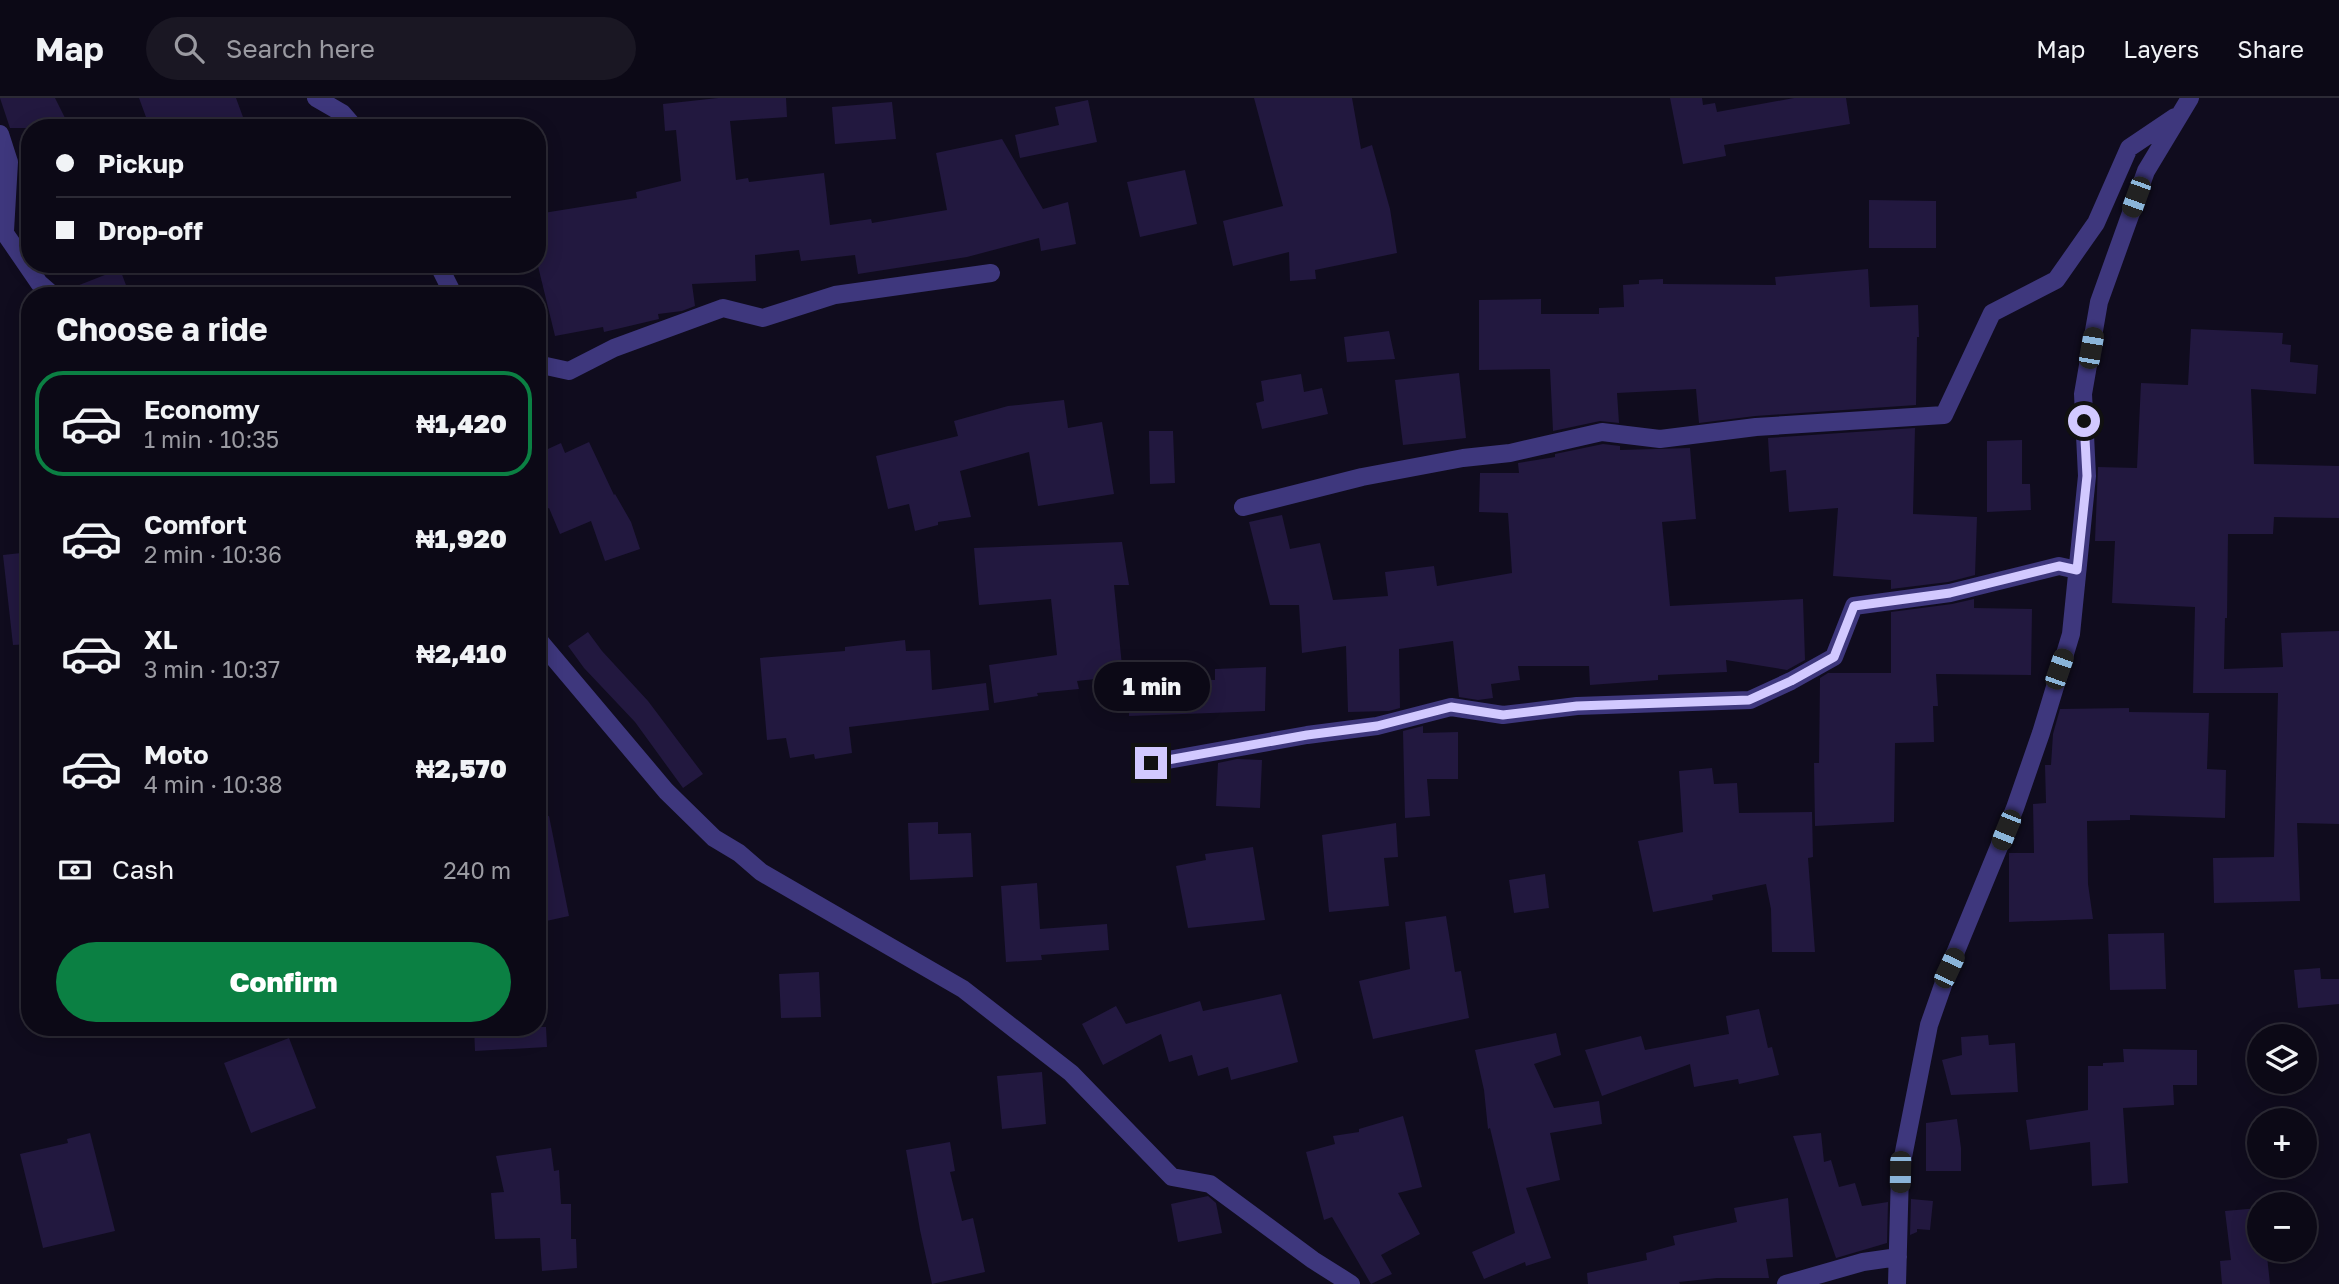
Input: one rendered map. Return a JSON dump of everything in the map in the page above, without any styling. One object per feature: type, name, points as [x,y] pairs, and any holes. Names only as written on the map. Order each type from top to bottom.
[{"type":"street","points":[[316,98],[347,119]]},
{"type":"street","points":[[1242,507],[1362,477],[1463,458],[1510,453],[1602,432],[1660,439],[1756,427],[1944,415],[1992,313],[2056,280],[2096,223],[2129,148],[2185,106]]},
{"type":"street","points":[[1897,1284],[1900,1172],[1929,1025],[1949,968],[2015,808],[2041,733],[2070,634],[2087,476],[2083,394],[2099,302],[2146,171],[2185,106]]},
{"type":"street","points":[[0,134],[9,162],[3,229],[21,256]]},
{"type":"street","points":[[32,273],[44,287]]},
{"type":"street","points":[[546,366],[569,371],[614,348],[723,308],[763,318],[835,295],[991,274]]},
{"type":"street","points":[[1151,763],[1307,735],[1377,726],[1451,707],[1503,715],[1577,706],[1749,700],[1834,657],[1854,606],[1950,593],[2059,566],[2077,570]]},
{"type":"street","points":[[546,649],[666,790],[714,838],[739,853],[761,872],[963,989],[1071,1073],[1172,1177],[1210,1184],[1313,1260],[1351,1284]]},
{"type":"street","points":[[1786,1284],[1863,1262],[1898,1257]]},
{"type":"building","points":[[0,98],[55,98],[66,119],[21,119],[21,128],[10,128]]},
{"type":"building","points":[[139,98],[236,98],[244,119],[147,119]]},
{"type":"building","points":[[718,98],[786,98],[787,117],[730,121],[736,180],[748,178],[749,182],[824,173],[830,225],[871,219],[872,223],[947,210],[936,153],[1002,139],[1043,209],[1068,202],[1076,244],[1041,251],[1039,238],[967,257],[858,274],[855,255],[801,261],[799,250],[755,255],[756,281],[692,284],[695,306],[682,311],[658,314],[659,319],[604,332],[603,327],[555,336],[546,299],[546,287],[543,287],[540,273],[546,273],[546,213],[637,198],[636,192],[681,181],[676,130],[665,131],[663,104]]},
{"type":"building","points":[[1254,98],[1352,98],[1361,149],[1372,145],[1390,209],[1397,253],[1315,270],[1316,279],[1290,281],[1289,252],[1233,266],[1223,221],[1283,206]]},
{"type":"building","points":[[1670,98],[1702,98],[1703,105],[1715,103],[1717,112],[1794,98],[1846,98],[1850,124],[1724,145],[1726,156],[1683,164]]},
{"type":"building","points":[[1088,100],[1097,142],[1020,158],[1015,135],[1059,125],[1055,107]]},
{"type":"building","points":[[892,102],[896,139],[835,144],[832,107]]},
{"type":"building","points":[[1185,170],[1197,224],[1140,237],[1127,182]]},
{"type":"building","points":[[1869,200],[1936,201],[1936,248],[1869,248]]},
{"type":"building","points":[[1868,269],[1870,307],[1918,305],[1916,405],[1755,416],[1699,423],[1696,389],[1617,393],[1619,423],[1600,421],[1553,431],[1550,369],[1479,370],[1479,300],[1541,299],[1541,314],[1599,314],[1599,308],[1624,307],[1623,285],[1639,284],[1639,280],[1663,279],[1663,284],[1776,285],[1775,277]]},
{"type":"building","points":[[110,273],[121,273],[127,287],[74,287]]},
{"type":"building","points":[[2191,329],[2283,333],[2282,344],[2291,345],[2290,362],[2318,365],[2316,394],[2251,389],[2254,464],[2339,466],[2339,518],[2274,517],[2273,534],[2228,534],[2224,669],[2283,667],[2281,633],[2339,631],[2339,824],[2297,823],[2300,901],[2214,903],[2213,858],[2274,857],[2278,693],[2193,693],[2195,607],[2112,603],[2115,541],[2095,541],[2098,467],[2137,468],[2141,383],[2188,385]]},
{"type":"building","points":[[1389,331],[1395,359],[1347,362],[1344,337]]},
{"type":"building","points":[[1459,373],[1466,438],[1403,445],[1395,380]]},
{"type":"building","points":[[1301,374],[1304,392],[1322,388],[1328,414],[1262,429],[1256,403],[1264,401],[1261,381]]},
{"type":"building","points":[[1064,400],[1068,428],[1102,422],[1114,494],[1038,506],[1029,452],[960,471],[971,517],[938,522],[938,525],[915,531],[909,504],[888,509],[876,456],[958,436],[954,421],[1008,406]]},
{"type":"building","points":[[1915,428],[1913,514],[1977,517],[1975,575],[1948,582],[1891,589],[1891,580],[1833,576],[1838,508],[1789,512],[1786,470],[1770,472],[1768,438]]},
{"type":"building","points":[[1149,431],[1173,431],[1175,483],[1150,484]]},
{"type":"building","points":[[2022,440],[2022,484],[2030,484],[2031,510],[1987,512],[1987,441]]},
{"type":"building","points":[[589,442],[614,495],[631,522],[640,549],[605,561],[591,521],[560,534],[549,508],[546,509],[546,450],[561,443],[565,453]]},
{"type":"building","points":[[1603,444],[1620,446],[1620,450],[1690,448],[1696,519],[1662,522],[1670,606],[1803,599],[1805,660],[1787,670],[1726,660],[1727,672],[1658,675],[1658,680],[1590,685],[1589,666],[1518,666],[1520,680],[1491,684],[1493,698],[1478,700],[1459,697],[1453,641],[1399,649],[1400,708],[1389,711],[1348,712],[1346,646],[1302,653],[1299,605],[1270,605],[1249,522],[1282,515],[1290,549],[1320,543],[1333,600],[1388,596],[1385,572],[1434,566],[1437,586],[1512,573],[1508,513],[1479,512],[1480,473],[1519,473],[1518,463],[1555,457],[1555,454]]},
{"type":"building","points":[[1122,542],[1129,585],[1114,585],[1123,676],[1077,681],[1079,689],[1037,693],[1038,696],[994,703],[989,665],[1057,655],[1051,599],[979,605],[974,548]]},
{"type":"building","points":[[21,553],[21,645],[13,645],[3,555]]},
{"type":"building","points":[[1974,599],[1974,608],[2032,609],[2031,675],[1936,674],[1938,706],[1933,706],[1934,742],[1895,743],[1894,822],[1815,826],[1814,763],[1819,763],[1820,678],[1828,673],[1891,673],[1891,612]]},
{"type":"building","points":[[588,632],[648,701],[703,774],[683,788],[635,722],[584,668],[568,646]]},
{"type":"building","points":[[905,640],[906,651],[930,650],[932,690],[986,683],[989,710],[849,727],[852,753],[815,759],[814,754],[790,758],[786,738],[767,740],[760,658],[845,651],[845,647]]},
{"type":"building","points":[[1266,667],[1265,711],[1129,716],[1130,677],[1215,680],[1215,669]]},
{"type":"building","points":[[2129,708],[2129,712],[2209,713],[2207,769],[2226,770],[2225,818],[2130,815],[2130,820],[2087,821],[2088,884],[2093,919],[2009,922],[2009,853],[2034,853],[2033,804],[2046,803],[2045,765],[2051,765],[2053,734],[2060,709]]},
{"type":"building","points":[[1423,726],[1423,733],[1458,732],[1458,779],[1427,779],[1430,816],[1405,818],[1403,731]]},
{"type":"building","points":[[1237,759],[1262,760],[1260,808],[1216,806],[1218,763]]},
{"type":"building","points":[[1712,768],[1714,784],[1737,783],[1739,813],[1812,812],[1813,857],[1808,858],[1815,952],[1772,952],[1771,909],[1766,884],[1712,895],[1713,900],[1653,912],[1638,841],[1683,832],[1679,771]]},
{"type":"building","points":[[546,816],[549,816],[569,916],[546,921]]},
{"type":"building","points":[[938,822],[938,834],[971,833],[973,877],[910,880],[908,823]]},
{"type":"building","points":[[1396,823],[1398,857],[1384,858],[1389,906],[1329,912],[1322,835]]},
{"type":"building","points":[[1253,847],[1265,920],[1188,928],[1176,866],[1206,860],[1205,854]]},
{"type":"building","points":[[1545,874],[1549,908],[1514,913],[1509,880]]},
{"type":"building","points":[[1037,883],[1040,929],[1107,924],[1109,950],[1041,955],[1042,960],[1006,962],[1001,886]]},
{"type":"building","points":[[1446,916],[1455,972],[1461,971],[1469,1018],[1373,1039],[1359,981],[1410,969],[1405,922]]},
{"type":"building","points":[[2164,933],[2166,989],[2110,990],[2108,934]]},
{"type":"building","points":[[2320,968],[2321,979],[2339,979],[2339,1004],[2298,1008],[2294,970]]},
{"type":"building","points":[[819,972],[821,1017],[781,1018],[779,974]]},
{"type":"building","points":[[1281,994],[1298,1062],[1231,1080],[1228,1067],[1198,1076],[1192,1055],[1169,1062],[1161,1034],[1103,1065],[1082,1024],[1116,1006],[1126,1024],[1200,1001],[1203,1011]]},
{"type":"building","points":[[1759,1009],[1768,1048],[1772,1047],[1779,1075],[1739,1084],[1738,1079],[1694,1087],[1690,1064],[1602,1096],[1585,1050],[1641,1036],[1645,1050],[1729,1034],[1726,1016]]},
{"type":"building","points":[[546,1027],[547,1047],[475,1051],[474,1036],[546,1036]]},
{"type":"building","points":[[1556,1033],[1561,1055],[1534,1064],[1554,1108],[1599,1101],[1602,1124],[1550,1133],[1560,1180],[1526,1188],[1551,1258],[1526,1266],[1525,1262],[1484,1279],[1472,1252],[1515,1233],[1490,1128],[1488,1129],[1484,1090],[1475,1050]]},
{"type":"building","points":[[1988,1035],[1989,1045],[2015,1043],[2018,1092],[1951,1095],[1942,1060],[1962,1055],[1961,1037]]},
{"type":"building","points":[[289,1038],[316,1108],[251,1133],[224,1063]]},
{"type":"building","points":[[2123,1049],[2197,1050],[2197,1085],[2173,1085],[2174,1105],[2123,1108],[2128,1183],[2092,1186],[2090,1142],[2030,1150],[2026,1120],[2088,1110],[2088,1066],[2124,1062]]},
{"type":"building","points":[[1042,1072],[1046,1124],[1002,1129],[997,1076]]},
{"type":"building","points":[[1403,1116],[1422,1187],[1398,1193],[1420,1234],[1381,1255],[1392,1274],[1371,1284],[1332,1217],[1324,1220],[1306,1152],[1335,1144],[1333,1136],[1359,1132],[1359,1129]]},
{"type":"building","points":[[1957,1119],[1961,1171],[1926,1171],[1926,1123]]},
{"type":"building","points":[[90,1133],[115,1231],[43,1248],[20,1154],[68,1143],[67,1139]]},
{"type":"building","points":[[1821,1133],[1824,1162],[1831,1160],[1839,1187],[1855,1183],[1862,1206],[1888,1202],[1887,1243],[1836,1258],[1793,1136]]},
{"type":"building","points":[[950,1142],[955,1171],[950,1172],[962,1221],[973,1218],[985,1272],[932,1284],[906,1150]]},
{"type":"building","points":[[551,1148],[554,1171],[559,1170],[561,1204],[571,1204],[571,1239],[576,1239],[577,1268],[542,1271],[540,1238],[495,1239],[491,1193],[504,1192],[496,1156]]},
{"type":"building","points":[[1208,1196],[1216,1203],[1222,1233],[1178,1242],[1171,1204]]},
{"type":"building","points":[[1788,1198],[1793,1257],[1766,1259],[1769,1278],[1717,1278],[1679,1282],[1680,1284],[1588,1284],[1587,1273],[1647,1260],[1646,1253],[1675,1245],[1673,1236],[1737,1222],[1734,1208]]},
{"type":"building","points":[[1911,1199],[1933,1201],[1930,1230],[1917,1229],[1917,1232],[1910,1235]]},
{"type":"building","points":[[2247,1209],[2247,1262],[2268,1262],[2270,1284],[2222,1284],[2220,1261],[2231,1260],[2225,1211]]},
{"type":"route","points":[[1151,763],[1307,735],[1377,726],[1451,707],[1503,715],[1577,706],[1749,700],[1834,657],[1854,606],[1950,593],[2059,566],[2077,570],[2087,476],[2084,421]]}]
